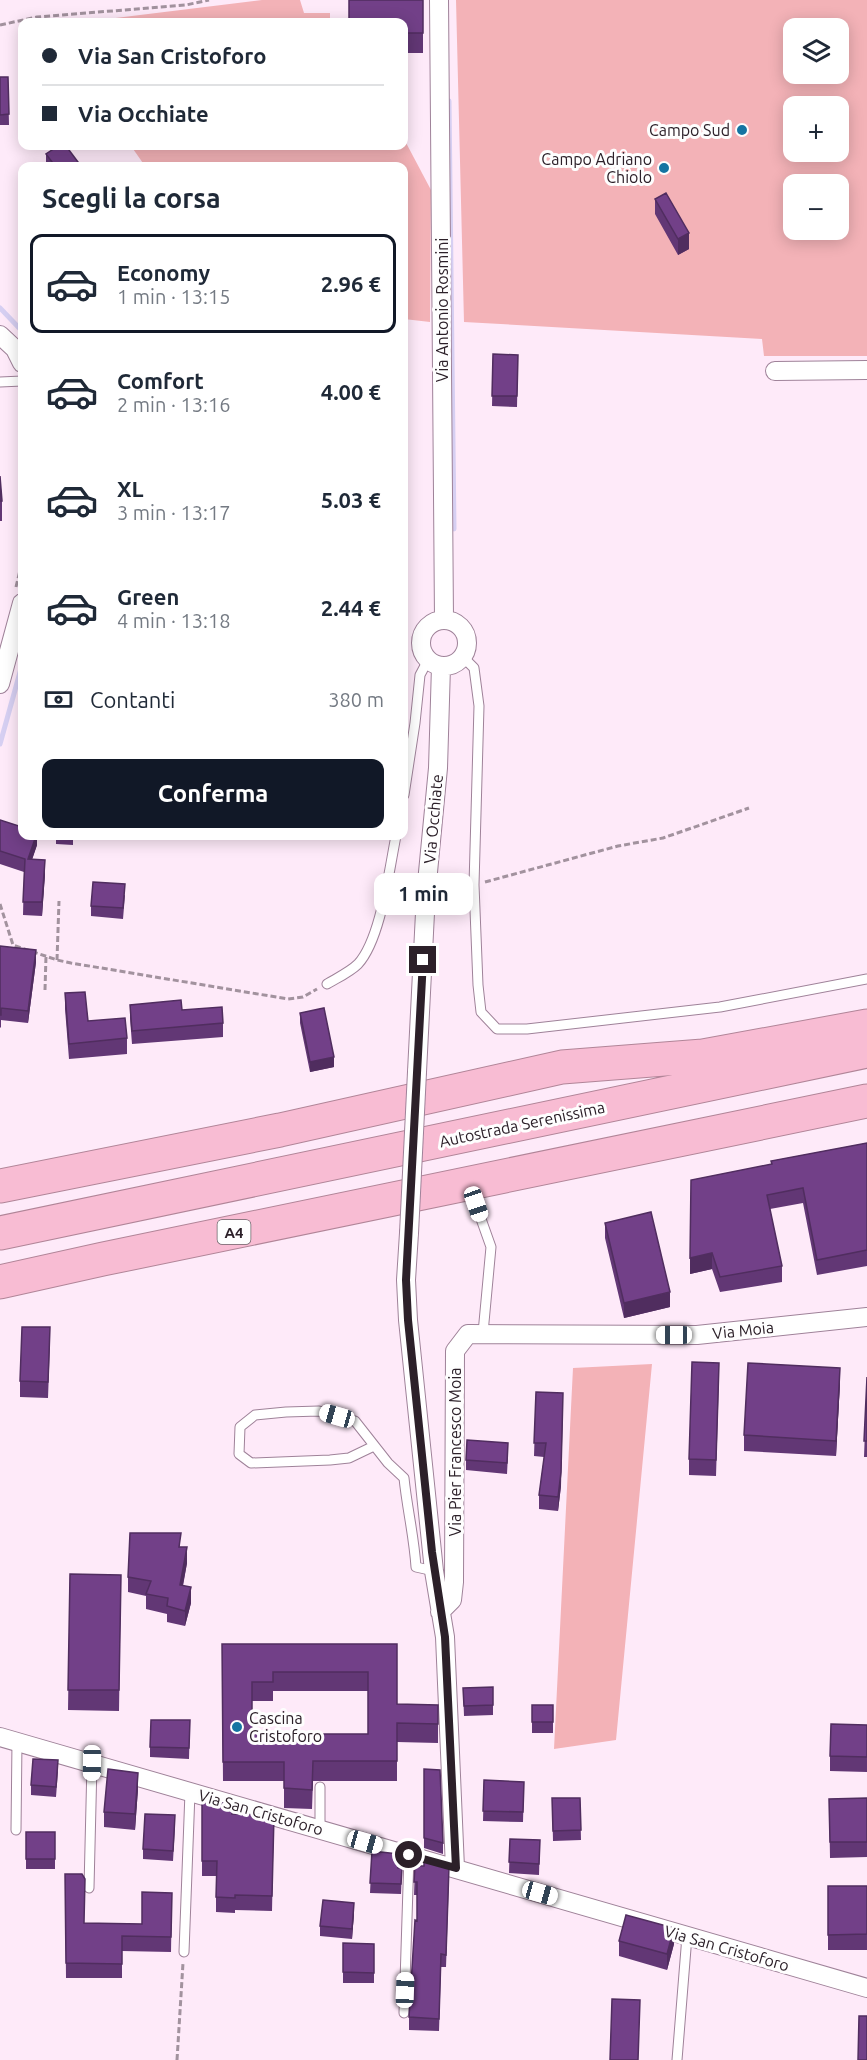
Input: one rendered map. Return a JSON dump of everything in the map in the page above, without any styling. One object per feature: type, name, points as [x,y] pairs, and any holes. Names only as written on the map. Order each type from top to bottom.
[{"type":"highway","points":[[0,1186],[280,1130],[562,1067],[703,1056],[818,1037],[867,1026]]},
{"type":"highway","name":"Autostrada Serenissima","points":[[0,1233],[867,1051]]},
{"type":"highway","name":"A4","points":[[0,1282],[867,1101]]},
{"type":"highway","points":[[0,1304],[333,1232],[468,1183]]},
{"type":"street","name":"Via Antonio Rosmini","points":[[439,0],[444,619]]},
{"type":"street","points":[[0,335],[18,355]]},
{"type":"street","points":[[775,371],[867,370]]},
{"type":"street","points":[[0,684],[18,618]]},
{"type":"street","points":[[444,619],[458,624],[463,629],[468,643],[463,657],[453,664],[435,663],[421,646],[424,630],[436,621],[444,619]]},
{"type":"street","name":"Via Occhiate","points":[[435,663],[438,768],[426,893],[406,1280],[408,1320],[434,1571],[445,1637],[456,1868]]},
{"type":"street","name":"Via Moia","points":[[483,1333],[511,1336],[697,1335],[867,1317]]},
{"type":"street","name":"Via Pier Francesco Moia","points":[[440,1612],[452,1600],[454,1582],[455,1351],[468,1334],[483,1333]]},
{"type":"street","name":"Via San Cristoforo","points":[[8,1739],[867,1988]]},
{"type":"lane","points":[[0,382],[18,381]]},
{"type":"lane","points":[[463,657],[474,668],[479,705],[474,885],[478,985],[481,1012],[497,1029],[527,1029],[720,1007],[867,979]]},
{"type":"lane","name":"Via Occhiate","points":[[408,769],[420,675],[435,663]]},
{"type":"lane","points":[[327,984],[356,965],[368,950],[375,932],[395,840]]},
{"type":"lane","points":[[468,1183],[491,1247],[483,1333]]},
{"type":"lane","points":[[374,1446],[349,1458],[251,1463],[239,1455],[240,1427],[255,1415],[286,1412],[319,1411],[355,1421],[388,1463],[404,1478],[414,1535],[416,1567],[434,1571]]},
{"type":"lane","points":[[8,1739],[16,1830]]},
{"type":"lane","points":[[89,1888],[92,1763]]},
{"type":"lane","points":[[321,1787],[321,1829]]},
{"type":"lane","points":[[184,1952],[190,1792]]},
{"type":"lane","points":[[404,2013],[409,1855]]},
{"type":"lane","points":[[677,2060],[687,1936]]},
{"type":"path","points":[[29,18],[186,5],[209,0]]},
{"type":"path","points":[[0,25],[18,21]]},
{"type":"path","points":[[474,885],[618,846],[663,838],[748,808]]},
{"type":"path","points":[[57,960],[59,901]]},
{"type":"path","points":[[0,904],[14,945],[13,956]]},
{"type":"path","points":[[14,945],[57,960],[288,999],[303,997],[327,984]]},
{"type":"path","points":[[45,990],[46,956]]},
{"type":"path","points":[[177,2060],[184,1952]]},
{"type":"shaded area","points":[[262,0],[300,0],[304,13],[330,13],[330,18],[116,18]]},
{"type":"shaded area","name":"Campo Adriano Chiolo","points":[[456,0],[867,0],[867,356],[764,356],[762,339],[464,322]]},
{"type":"shaded area","points":[[408,147],[431,190],[430,322],[408,319],[408,162],[142,162],[134,150],[408,150]]},
{"type":"shaded area","points":[[652,1364],[616,1740],[554,1749],[573,1368]]},
{"type":"building","points":[[349,0],[423,0],[423,33],[408,33],[408,18],[349,18]]},
{"type":"building","points":[[0,77],[8,77],[9,114],[0,115]]},
{"type":"building","points":[[52,150],[69,150],[78,162],[52,162],[46,154]]},
{"type":"building","points":[[666,193],[689,233],[678,239],[655,199]]},
{"type":"building","points":[[493,354],[518,355],[517,396],[492,396]]},
{"type":"building","points":[[0,476],[2,501],[0,501]]},
{"type":"building","points":[[0,820],[18,826],[18,840],[35,840],[28,859],[45,860],[42,902],[23,902],[25,859],[0,851]]},
{"type":"building","points":[[93,882],[125,884],[123,908],[91,906]]},
{"type":"building","points":[[0,946],[36,950],[28,1011],[1,1008],[0,1015]]},
{"type":"building","points":[[85,992],[88,1021],[125,1018],[127,1038],[69,1044],[65,993]]},
{"type":"building","points":[[181,1000],[182,1010],[222,1007],[223,1023],[132,1031],[130,1005]]},
{"type":"building","points":[[324,1008],[334,1057],[310,1062],[300,1013]]},
{"type":"building","points":[[867,1143],[867,1250],[817,1260],[803,1188],[767,1195],[782,1266],[720,1277],[712,1253],[690,1258],[691,1180],[772,1164],[771,1161]]},
{"type":"building","points":[[651,1212],[670,1292],[624,1303],[605,1223]]},
{"type":"building","points":[[22,1327],[50,1327],[48,1382],[20,1381]]},
{"type":"building","points":[[692,1362],[719,1363],[716,1460],[689,1459]]},
{"type":"building","points":[[748,1363],[840,1368],[836,1441],[744,1435]]},
{"type":"building","points":[[867,1377],[867,1441],[864,1441]]},
{"type":"building","points":[[536,1392],[563,1393],[558,1497],[539,1495],[546,1443],[534,1443]]},
{"type":"building","points":[[467,1440],[508,1443],[507,1463],[466,1460]]},
{"type":"building","points":[[130,1533],[181,1533],[179,1547],[187,1547],[180,1585],[191,1587],[185,1611],[167,1606],[168,1598],[146,1594],[151,1581],[128,1577]]},
{"type":"building","points":[[70,1574],[121,1575],[119,1690],[68,1690]]},
{"type":"building","points":[[222,1644],[397,1644],[397,1704],[438,1705],[438,1724],[397,1723],[397,1761],[313,1761],[312,1790],[284,1788],[284,1762],[223,1762]],"holes":[[[273,1672],[368,1672],[368,1734],[252,1734],[252,1682],[273,1682]]]},
{"type":"building","points":[[493,1687],[493,1705],[464,1706],[463,1688]]},
{"type":"building","points":[[532,1705],[553,1705],[553,1722],[532,1722]]},
{"type":"building","points":[[151,1720],[190,1720],[189,1748],[150,1747]]},
{"type":"building","points":[[831,1724],[867,1725],[867,1757],[830,1756]]},
{"type":"building","points":[[33,1759],[58,1760],[56,1787],[31,1785]]},
{"type":"building","points":[[108,1769],[138,1773],[135,1814],[104,1812]]},
{"type":"building","points":[[424,1769],[440,1770],[443,1843],[424,1838]]},
{"type":"building","points":[[484,1780],[524,1782],[523,1812],[483,1811]]},
{"type":"building","points":[[552,1798],[580,1798],[581,1830],[553,1831]]},
{"type":"building","points":[[867,1798],[867,1842],[830,1842],[829,1799]]},
{"type":"building","points":[[202,1803],[232,1803],[232,1814],[274,1815],[272,1896],[216,1897],[217,1861],[202,1861]]},
{"type":"building","points":[[145,1814],[175,1815],[173,1851],[143,1849]]},
{"type":"building","points":[[26,1832],[55,1832],[55,1859],[26,1859]]},
{"type":"building","points":[[510,1839],[540,1840],[539,1864],[509,1862]]},
{"type":"building","points":[[372,1851],[398,1854],[398,1868],[402,1868],[401,1884],[370,1883]]},
{"type":"building","points":[[424,1859],[449,1866],[446,1955],[441,1954],[439,2019],[409,2017],[415,1920],[417,1921],[415,1866],[424,1866]]},
{"type":"building","points":[[65,1874],[82,1874],[85,1879],[84,1923],[142,1924],[142,1892],[172,1893],[171,1937],[122,1936],[122,1964],[66,1963]]},
{"type":"building","points":[[828,1886],[867,1886],[867,1934],[828,1935]]},
{"type":"building","points":[[323,1900],[354,1903],[352,1929],[320,1926]]},
{"type":"building","points":[[626,1915],[674,1928],[667,1954],[619,1941]]},
{"type":"building","points":[[343,1943],[374,1944],[374,1973],[343,1972]]},
{"type":"building","points":[[612,1999],[640,2000],[638,2060],[610,2060]]},
{"type":"building","points":[[859,2016],[867,2016],[867,2060],[858,2060]]},
{"type":"waterway","points":[[449,101],[454,529]]},
{"type":"waterway","points":[[0,308],[18,327]]},
{"type":"waterway","points":[[0,744],[18,679]]},
{"type":"place","name":"Campo Sud","points":[[742,130]]},
{"type":"place","name":"Campo Adriano Chiolo","points":[[664,168]]},
{"type":"place","name":"Cascina Cristoforo","points":[[237,1727]]},
{"type":"route","points":[[409,1855],[456,1868],[445,1637],[432,1552],[408,1320],[406,1280],[423,960]]}]
